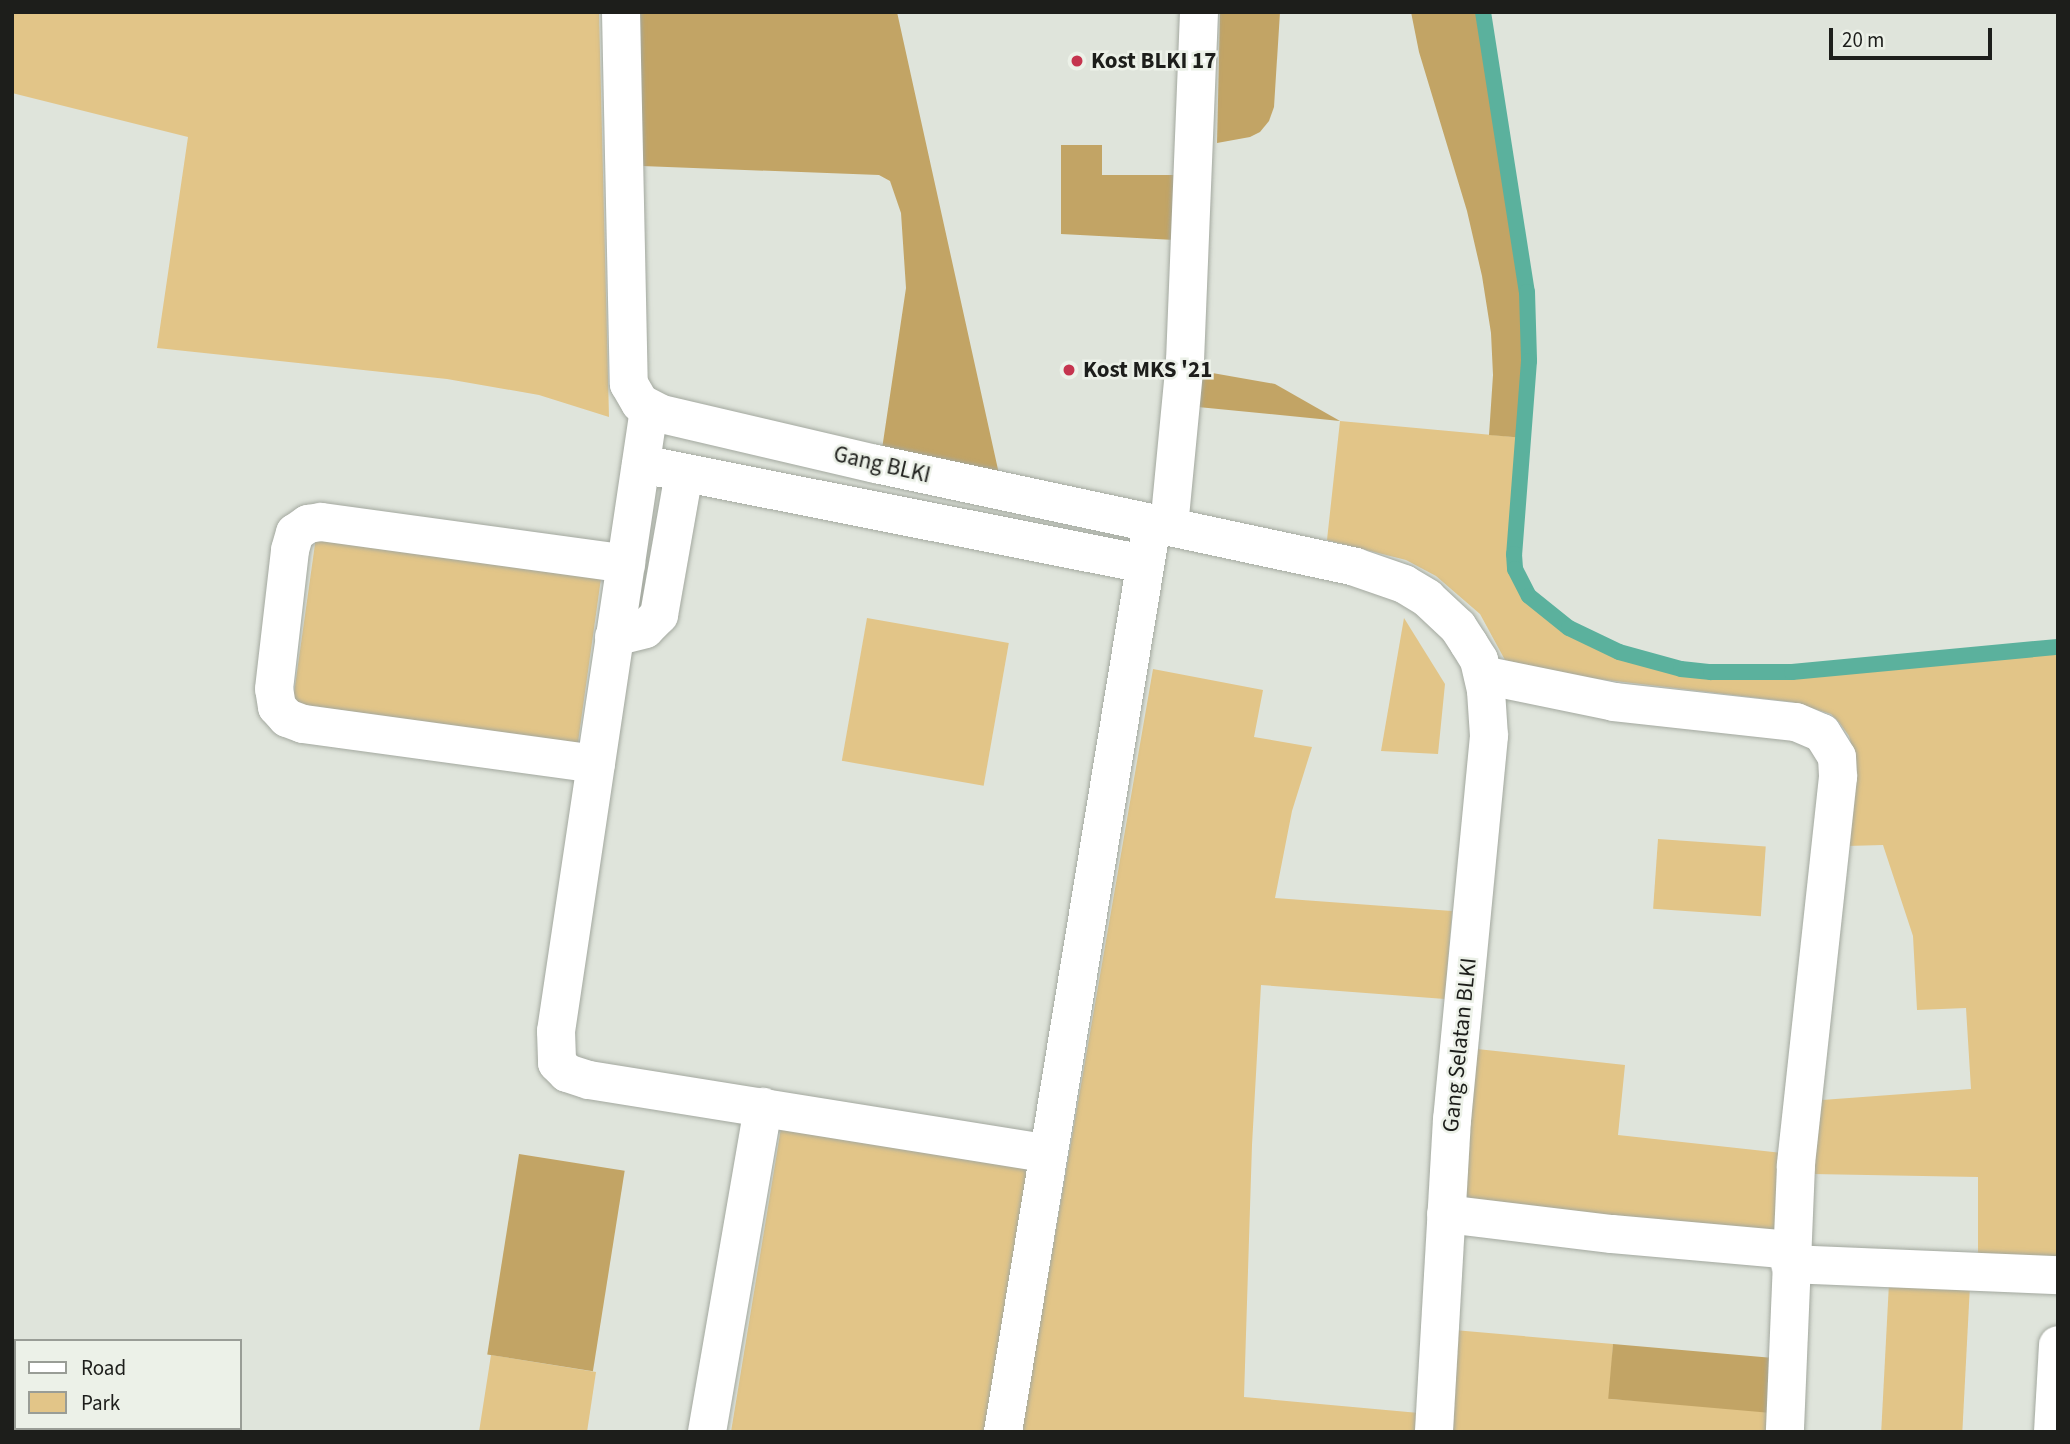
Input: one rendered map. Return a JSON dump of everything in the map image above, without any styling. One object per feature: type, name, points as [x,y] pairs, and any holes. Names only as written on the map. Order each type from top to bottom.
[{"type":"street","points":[[621,12],[629,384],[639,403],[649,409],[556,1031],[557,1063],[567,1073],[589,1080],[1047,1153]]},
{"type":"street","points":[[1003,1432],[1144,564],[1161,526],[1185,361],[1199,12]]},
{"type":"street","name":"Gang BLKI","points":[[649,409],[876,464],[1328,560],[1404,584],[1427,598],[1458,627],[1481,668]]},
{"type":"street","points":[[641,464],[1144,564]]},
{"type":"street","points":[[614,637],[645,629],[659,615],[684,473]]},
{"type":"street","points":[[596,764],[303,724],[287,718],[277,707],[274,689],[290,550],[295,533],[307,524],[321,522],[626,564]]},
{"type":"street","points":[[1481,668],[1614,702],[1796,722],[1822,733],[1831,743],[1837,757],[1838,777],[1816,961],[1790,1257],[1785,1432]]},
{"type":"street","name":"Gang Selatan BLKI","points":[[1434,1432],[1451,1119],[1489,736],[1481,668]]},
{"type":"street","points":[[707,1432],[763,1107]]},
{"type":"street","points":[[1446,1214],[1790,1257],[2058,1275]]},
{"type":"street","points":[[2053,1432],[2058,1345]]},
{"type":"green space","points":[[12,12],[599,12],[609,417],[539,395],[447,379],[157,348],[188,137],[12,93]]},
{"type":"green space","points":[[1340,421],[1525,438],[1514,554],[1521,584],[1544,610],[1568,628],[1619,652],[1681,668],[1738,674],[2058,647],[2058,1260],[1978,1257],[1978,1177],[1812,1174],[1822,1100],[1971,1089],[1966,1008],[1917,1010],[1913,936],[1883,845],[1847,846],[1853,750],[1849,736],[1839,722],[1831,714],[1792,702],[1573,676],[1505,660],[1480,614],[1436,576],[1406,560],[1327,540]]},
{"type":"green space","points":[[316,537],[601,577],[578,743],[293,703]]},
{"type":"green space","points":[[867,618],[1009,643],[984,786],[842,761]]},
{"type":"green space","points":[[1404,618],[1445,684],[1438,754],[1381,751]]},
{"type":"green space","points":[[1153,669],[1263,690],[1254,737],[1312,747],[1292,811],[1275,898],[1452,911],[1445,999],[1261,985],[1252,1145],[1244,1397],[1419,1413],[1418,1432],[1021,1432]]},
{"type":"green space","points":[[1658,839],[1766,847],[1761,916],[1653,909]]},
{"type":"green space","points":[[1477,1049],[1625,1065],[1618,1135],[1783,1153],[1776,1234],[1461,1200]]},
{"type":"green space","points":[[781,1128],[1028,1166],[985,1432],[731,1432]]},
{"type":"green space","points":[[1889,1283],[1970,1287],[1962,1432],[1881,1432]]},
{"type":"green space","points":[[1454,1330],[1613,1344],[1610,1399],[1771,1409],[1770,1432],[1449,1432]]},
{"type":"green space","points":[[491,1355],[596,1372],[587,1432],[479,1432]]},
{"type":"shaded area","points":[[640,12],[897,12],[999,474],[882,449],[906,288],[901,213],[890,181],[879,175],[642,166]]},
{"type":"shaded area","points":[[1220,12],[1280,12],[1274,107],[1269,121],[1260,132],[1250,137],[1217,143]]},
{"type":"shaded area","points":[[1411,12],[1483,12],[1527,292],[1530,325],[1525,438],[1489,435],[1493,375],[1491,333],[1482,276],[1467,211],[1419,52]]},
{"type":"shaded area","points":[[1061,145],[1102,145],[1102,175],[1178,175],[1175,240],[1061,234]]},
{"type":"shaded area","points":[[1201,371],[1275,384],[1340,421],[1198,407]]},
{"type":"shaded area","points":[[519,1154],[625,1171],[593,1371],[487,1355]]},
{"type":"shaded area","points":[[1613,1344],[1773,1358],[1769,1413],[1608,1399]]},
{"type":"waterway","points":[[1483,12],[1527,292],[1529,361],[1514,554],[1515,569],[1529,596],[1569,628],[1619,652],[1681,669],[1711,672],[1792,672],[2058,647]]},
{"type":"place","name":"Kost BLKI 17","points":[[1077,61]]},
{"type":"place","name":"Kost MKS '21","points":[[1069,370]]}]
